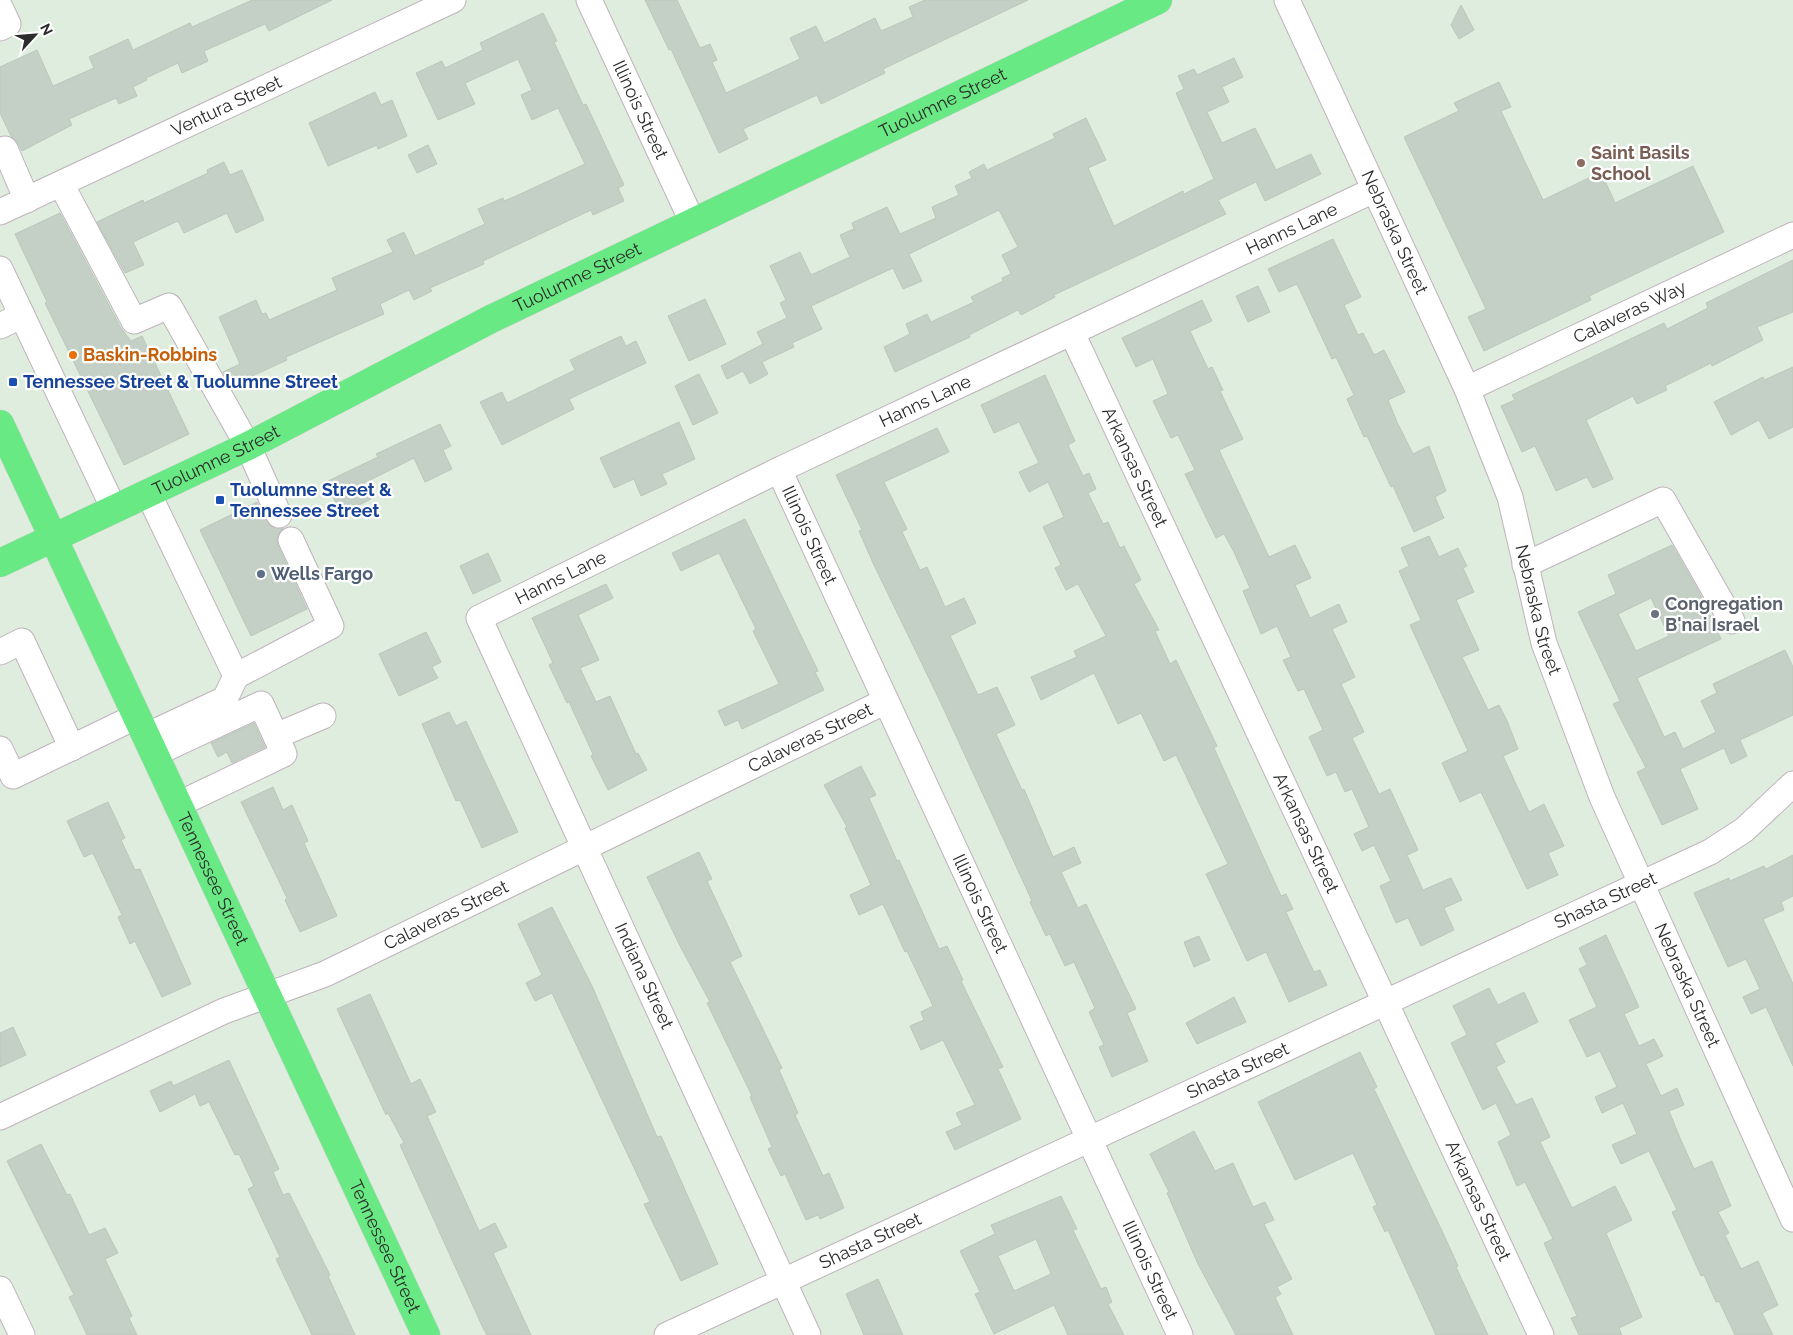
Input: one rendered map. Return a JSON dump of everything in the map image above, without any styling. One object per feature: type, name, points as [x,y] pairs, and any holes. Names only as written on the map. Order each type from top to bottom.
[{"type":"main road","name":"Tuolumne Street","points":[[0,563],[248,446],[491,318],[1158,0]]},
{"type":"main road","name":"Tennessee Street","points":[[0,424],[426,1335]]},
{"type":"street","name":"Ventura Street","points":[[0,212],[453,0]]},
{"type":"street","name":"Illinois Street","points":[[589,0],[692,221]]},
{"type":"street","name":"Nebraska Street","points":[[1287,0],[1467,389],[1510,497],[1544,643],[1602,797],[1793,1219]]},
{"type":"street","points":[[0,7],[8,24],[0,28]]},
{"type":"street","points":[[0,151],[5,149],[27,200]]},
{"type":"street","points":[[61,184],[134,320],[169,306],[248,446],[279,515]]},
{"type":"street","name":"Hanns Lane","points":[[479,618],[779,470],[1374,190]]},
{"type":"street","name":"Calaveras Way","points":[[1467,389],[1793,235]]},
{"type":"street","points":[[0,269],[11,320],[114,509]]},
{"type":"street","name":"Arkansas Street","points":[[1072,333],[1541,1335]]},
{"type":"street","name":"Illinois Street","points":[[779,470],[1180,1335]]},
{"type":"street","points":[[148,493],[236,676]]},
{"type":"street","points":[[1525,565],[1663,500],[1732,621]]},
{"type":"street","points":[[146,735],[225,699],[236,676],[331,626],[291,540]]},
{"type":"street","name":"Indiana Street","points":[[479,618],[808,1335]]},
{"type":"street","points":[[0,652],[22,641],[72,748]]},
{"type":"street","name":"Calaveras Street","points":[[0,1117],[224,1011],[325,974],[886,701]]},
{"type":"street","points":[[0,749],[13,776],[72,748],[146,735],[261,704],[284,754],[177,805]]},
{"type":"street","points":[[276,736],[323,716]]},
{"type":"street","name":"Shasta Street","points":[[667,1335],[1386,1003],[1717,847],[1744,830],[1793,784]]},
{"type":"street","points":[[0,1289],[22,1335]]},
{"type":"building","points":[[252,0],[332,0],[269,31],[265,24],[204,51],[208,61],[182,73],[178,63],[146,78],[147,80],[133,87],[137,96],[119,104],[116,98],[69,119],[72,125],[22,151],[18,143],[11,136],[0,113],[0,67],[37,50],[53,86],[94,68],[89,57],[128,39],[133,50],[190,23],[192,27]]},
{"type":"building","points":[[645,0],[677,0],[700,48],[710,44],[717,60],[712,62],[726,93],[800,59],[790,38],[816,26],[824,43],[875,18],[881,31],[913,17],[909,7],[925,0],[1028,0],[883,69],[885,73],[821,104],[817,95],[743,129],[748,139],[719,153],[671,49],[669,50]]},
{"type":"building","points":[[1461,5],[1474,30],[1459,39],[1451,25]]},
{"type":"building","points":[[543,13],[557,41],[554,42],[583,105],[586,104],[624,185],[618,188],[624,201],[593,215],[591,210],[483,261],[484,264],[430,288],[432,291],[414,300],[409,290],[380,304],[384,314],[286,357],[287,360],[231,386],[223,372],[240,364],[219,317],[256,300],[262,314],[266,313],[269,320],[337,290],[332,278],[393,252],[387,240],[404,232],[415,256],[485,224],[478,209],[503,198],[504,201],[516,196],[585,164],[558,108],[532,120],[521,95],[532,90],[518,59],[465,83],[475,104],[438,120],[416,73],[442,61],[445,68],[483,50],[480,43]]},
{"type":"building","points":[[1234,58],[1243,77],[1222,87],[1229,102],[1207,112],[1222,143],[1255,128],[1276,170],[1311,154],[1321,174],[1265,201],[1256,182],[1218,200],[1226,214],[1054,295],[1055,297],[1021,315],[1018,310],[969,335],[970,337],[895,372],[884,347],[910,334],[906,324],[927,314],[931,322],[974,302],[971,297],[1003,281],[1002,278],[1011,274],[1002,255],[1018,247],[999,210],[909,254],[922,281],[903,289],[893,268],[811,306],[822,329],[792,343],[794,347],[762,362],[768,374],[750,384],[743,371],[727,379],[721,366],[763,344],[757,332],[787,318],[780,303],[786,300],[770,266],[800,252],[811,275],[850,257],[840,235],[854,229],[852,223],[887,207],[900,234],[936,218],[932,207],[959,195],[955,186],[972,178],[969,172],[984,164],[987,170],[1055,138],[1053,134],[1086,118],[1106,160],[1088,168],[1114,226],[1183,191],[1184,194],[1214,179],[1176,93],[1184,89],[1178,76],[1194,69],[1197,75]]},
{"type":"building","points":[[1499,82],[1511,107],[1501,111],[1543,200],[1601,172],[1615,203],[1693,166],[1724,232],[1589,296],[1591,300],[1484,351],[1468,317],[1486,309],[1404,137],[1459,111],[1454,103]]},
{"type":"building","points":[[375,92],[381,105],[392,100],[407,136],[378,149],[377,145],[328,166],[309,123]]},
{"type":"building","points":[[428,145],[437,164],[417,173],[408,155]]},
{"type":"building","points":[[224,162],[230,175],[242,170],[264,220],[236,233],[227,213],[184,233],[178,221],[133,242],[144,265],[125,273],[97,222],[143,200],[144,203],[208,173],[207,170]]},
{"type":"building","points":[[60,213],[121,328],[131,341],[142,336],[189,434],[124,465],[45,303],[47,302],[15,234]]},
{"type":"building","points":[[1333,239],[1361,297],[1344,305],[1358,335],[1363,333],[1374,355],[1384,350],[1405,392],[1388,400],[1397,422],[1413,454],[1429,446],[1446,491],[1435,497],[1444,518],[1414,532],[1367,436],[1364,437],[1347,399],[1354,395],[1336,357],[1332,359],[1297,284],[1279,292],[1268,269]]},
{"type":"building","points":[[1793,260],[1793,312],[1757,327],[1763,340],[1712,366],[1711,363],[1665,386],[1667,390],[1637,404],[1633,396],[1586,420],[1613,479],[1593,488],[1587,477],[1556,491],[1535,446],[1522,452],[1501,406],[1515,400],[1512,395],[1664,323],[1667,329],[1708,308],[1706,303]]},
{"type":"building","points":[[1258,286],[1270,312],[1248,322],[1236,296]]},
{"type":"building","points":[[705,299],[726,344],[689,361],[668,316]]},
{"type":"building","points":[[1202,300],[1212,321],[1190,331],[1208,369],[1212,367],[1223,390],[1220,391],[1243,439],[1219,450],[1269,557],[1295,545],[1311,578],[1295,585],[1310,618],[1339,604],[1347,622],[1332,629],[1355,677],[1341,684],[1364,732],[1352,738],[1379,794],[1390,789],[1418,850],[1407,855],[1423,890],[1451,878],[1462,900],[1444,908],[1454,930],[1421,946],[1408,918],[1396,923],[1380,886],[1391,881],[1374,845],[1362,851],[1354,834],[1369,827],[1352,789],[1345,792],[1336,772],[1327,776],[1309,737],[1323,730],[1304,689],[1298,691],[1283,660],[1291,657],[1277,626],[1261,634],[1243,591],[1250,588],[1234,552],[1224,534],[1216,538],[1185,474],[1195,470],[1178,435],[1171,438],[1153,401],[1168,394],[1153,359],[1136,367],[1122,338]]},
{"type":"building","points":[[621,336],[626,346],[636,341],[646,363],[569,399],[574,409],[502,445],[480,402],[502,392],[507,403],[575,370],[570,360]]},
{"type":"building","points":[[1793,367],[1793,427],[1769,439],[1759,420],[1731,435],[1714,402],[1763,377],[1764,380]]},
{"type":"building","points":[[699,374],[718,413],[693,425],[675,386]]},
{"type":"building","points":[[1045,375],[1075,441],[1068,445],[1083,476],[1089,473],[1096,489],[1088,493],[1103,524],[1108,522],[1120,548],[1124,546],[1141,580],[1134,584],[1159,630],[1155,631],[1170,664],[1176,660],[1217,746],[1214,748],[1281,896],[1286,894],[1293,909],[1286,912],[1302,947],[1314,972],[1320,970],[1327,985],[1289,1002],[1266,952],[1247,961],[1206,874],[1228,864],[1176,755],[1164,761],[1141,713],[1118,724],[1094,673],[1041,700],[1031,677],[1077,657],[1074,651],[1106,636],[1078,584],[1066,590],[1055,568],[1061,565],[1043,527],[1064,517],[1048,482],[1029,492],[1019,472],[1039,463],[1019,422],[994,433],[981,405]]},
{"type":"building","points":[[679,422],[695,459],[662,474],[667,484],[641,496],[634,479],[614,488],[600,458]]},
{"type":"building","points":[[440,424],[451,446],[443,450],[452,469],[425,482],[414,458],[364,483],[371,499],[341,514],[326,482],[378,457],[376,454]]},
{"type":"building","points":[[937,428],[949,452],[884,482],[907,529],[902,532],[920,570],[927,567],[945,607],[964,598],[976,623],[950,636],[978,695],[997,687],[1015,725],[996,734],[1022,790],[1024,789],[1053,857],[1074,847],[1081,863],[1061,872],[1078,908],[1086,904],[1136,1009],[1127,1013],[1148,1061],[1112,1077],[1099,1047],[1104,1045],[1089,1012],[1095,1008],[1074,962],[1065,966],[1050,934],[1046,936],[1030,902],[1032,901],[939,699],[873,563],[859,531],[862,530],[836,475]]},
{"type":"building","name":"Wells Fargo","points":[[257,502],[270,526],[283,528],[277,538],[278,546],[307,609],[251,636],[200,530]]},
{"type":"building","points":[[745,519],[818,671],[815,672],[824,690],[742,729],[738,720],[725,726],[718,711],[779,684],[753,631],[756,629],[719,553],[681,571],[672,553]]},
{"type":"building","points":[[1429,536],[1439,557],[1458,548],[1467,566],[1463,568],[1474,592],[1456,600],[1479,650],[1462,657],[1488,710],[1499,705],[1508,723],[1518,749],[1503,756],[1529,812],[1544,804],[1564,846],[1548,853],[1558,875],[1527,889],[1481,792],[1460,802],[1442,763],[1468,751],[1410,625],[1421,620],[1399,571],[1409,566],[1401,548]]},
{"type":"building","points":[[1672,545],[1699,592],[1721,639],[1637,678],[1664,737],[1675,732],[1683,749],[1716,732],[1701,701],[1717,693],[1713,684],[1785,650],[1793,667],[1793,715],[1740,740],[1747,756],[1731,764],[1724,748],[1680,769],[1698,809],[1662,825],[1637,772],[1646,768],[1613,704],[1620,701],[1578,612],[1616,594],[1608,575]],"holes":[[[1651,598],[1669,636],[1636,651],[1618,614]]]},
{"type":"building","points":[[488,553],[501,581],[473,594],[460,566]]},
{"type":"building","points":[[606,584],[613,598],[578,615],[599,660],[580,668],[596,702],[610,696],[636,754],[638,753],[647,770],[608,790],[591,756],[593,754],[569,702],[567,703],[549,665],[553,663],[532,618]]},
{"type":"building","points":[[426,632],[441,662],[432,667],[438,678],[399,696],[379,654]]},
{"type":"building","points":[[449,712],[456,726],[466,721],[518,832],[482,848],[460,800],[456,801],[422,724]]},
{"type":"building","points":[[254,723],[265,747],[232,763],[227,752],[218,757],[211,743]]},
{"type":"building","points":[[861,766],[876,795],[869,798],[897,861],[899,860],[939,949],[947,946],[963,980],[961,981],[1003,1067],[998,1069],[1021,1119],[955,1150],[946,1132],[962,1125],[956,1113],[975,1105],[943,1040],[921,1050],[910,1026],[924,1020],[921,1012],[933,1006],[883,904],[859,915],[850,895],[871,885],[845,828],[847,827],[824,785]]},
{"type":"building","points":[[273,787],[283,810],[292,805],[308,841],[304,843],[337,916],[300,932],[285,900],[287,898],[241,802]]},
{"type":"building","points":[[108,802],[125,838],[121,840],[135,870],[140,869],[191,984],[162,997],[135,941],[130,944],[118,917],[122,915],[93,853],[84,857],[67,821]]},
{"type":"building","points":[[699,852],[712,879],[707,881],[742,956],[730,962],[782,1068],[779,1070],[798,1113],[795,1115],[823,1176],[829,1173],[844,1208],[820,1219],[818,1215],[806,1220],[785,1174],[781,1176],[768,1149],[772,1147],[750,1097],[752,1096],[707,1003],[710,1002],[679,944],[647,877]]},
{"type":"building","points":[[1793,855],[1793,896],[1781,902],[1784,910],[1763,919],[1793,984],[1793,1066],[1766,1007],[1751,1014],[1743,997],[1760,989],[1746,959],[1728,967],[1694,893],[1729,878],[1730,881],[1764,866],[1766,869]]},
{"type":"building","points":[[552,907],[593,988],[657,1137],[661,1136],[718,1264],[681,1281],[644,1204],[650,1202],[552,993],[535,1001],[526,983],[542,975],[518,924]]},
{"type":"building","points":[[1606,935],[1639,1007],[1624,1014],[1639,1046],[1654,1039],[1663,1056],[1646,1064],[1661,1096],[1677,1088],[1684,1105],[1669,1111],[1694,1169],[1712,1161],[1731,1206],[1718,1212],[1729,1233],[1725,1235],[1741,1269],[1758,1261],[1778,1305],[1762,1313],[1773,1335],[1735,1335],[1719,1301],[1716,1302],[1704,1275],[1701,1276],[1672,1212],[1677,1210],[1649,1151],[1621,1164],[1612,1145],[1637,1134],[1623,1103],[1602,1113],[1595,1097],[1617,1087],[1600,1051],[1587,1057],[1569,1020],[1597,1007],[1579,969],[1587,965],[1579,948]]},
{"type":"building","points":[[1199,936],[1210,960],[1194,967],[1184,942]]},
{"type":"building","points":[[1489,988],[1498,1005],[1524,992],[1538,1022],[1495,1043],[1505,1062],[1496,1067],[1516,1105],[1532,1098],[1550,1137],[1540,1142],[1572,1208],[1615,1186],[1632,1220],[1606,1233],[1642,1317],[1619,1328],[1622,1335],[1579,1335],[1571,1318],[1577,1316],[1544,1243],[1553,1239],[1525,1182],[1517,1186],[1498,1142],[1511,1135],[1496,1103],[1483,1110],[1451,1043],[1467,1035],[1453,1006]]},
{"type":"building","points":[[370,994],[411,1084],[420,1079],[436,1112],[427,1116],[479,1231],[495,1223],[507,1247],[493,1253],[531,1335],[487,1335],[483,1328],[400,1145],[404,1143],[388,1113],[386,1115],[337,1009]]},
{"type":"building","points":[[1234,997],[1246,1022],[1197,1044],[1186,1023]]},
{"type":"building","points":[[13,1027],[26,1055],[0,1067],[0,1033]]},
{"type":"building","points":[[1360,1052],[1377,1087],[1374,1089],[1443,1233],[1458,1266],[1456,1267],[1488,1335],[1436,1335],[1388,1230],[1385,1232],[1373,1207],[1377,1205],[1353,1153],[1295,1180],[1258,1102]]},
{"type":"building","points":[[229,1060],[279,1169],[273,1172],[283,1195],[289,1193],[330,1275],[328,1276],[355,1335],[312,1335],[276,1259],[280,1257],[248,1189],[254,1186],[239,1154],[235,1155],[209,1102],[200,1106],[195,1094],[160,1112],[150,1091],[171,1081],[173,1086]]},
{"type":"building","points":[[1194,1131],[1215,1171],[1233,1163],[1253,1207],[1265,1202],[1274,1220],[1264,1224],[1292,1279],[1277,1287],[1281,1294],[1275,1297],[1293,1335],[1236,1335],[1198,1264],[1167,1193],[1169,1192],[1150,1154]]},
{"type":"building","points":[[41,1144],[67,1195],[70,1194],[89,1235],[105,1228],[118,1253],[105,1259],[132,1316],[129,1318],[137,1335],[87,1335],[69,1297],[74,1295],[7,1161]]},
{"type":"building","points":[[1061,1196],[1077,1229],[1073,1230],[1101,1289],[1106,1287],[1112,1302],[1108,1304],[1124,1335],[1068,1335],[1054,1305],[994,1334],[975,1294],[980,1292],[960,1251],[995,1234],[991,1225]],"holes":[[[1036,1239],[1051,1274],[1014,1291],[998,1256]]]},
{"type":"building","points":[[878,1279],[903,1335],[864,1335],[846,1294]]},
{"type":"place","name":"Saint Basils School","points":[[1581,163]]},
{"type":"place","name":"Baskin-Robbins","points":[[73,355]]},
{"type":"place","name":"Tennessee Street & Tuolumne Street","points":[[13,382]]},
{"type":"place","name":"Tuolumne Street & Tennessee Street","points":[[220,500]]},
{"type":"place","name":"Wells Fargo","points":[[261,574]]},
{"type":"place","name":"Congregation B'nai Israel","points":[[1655,614]]}]
